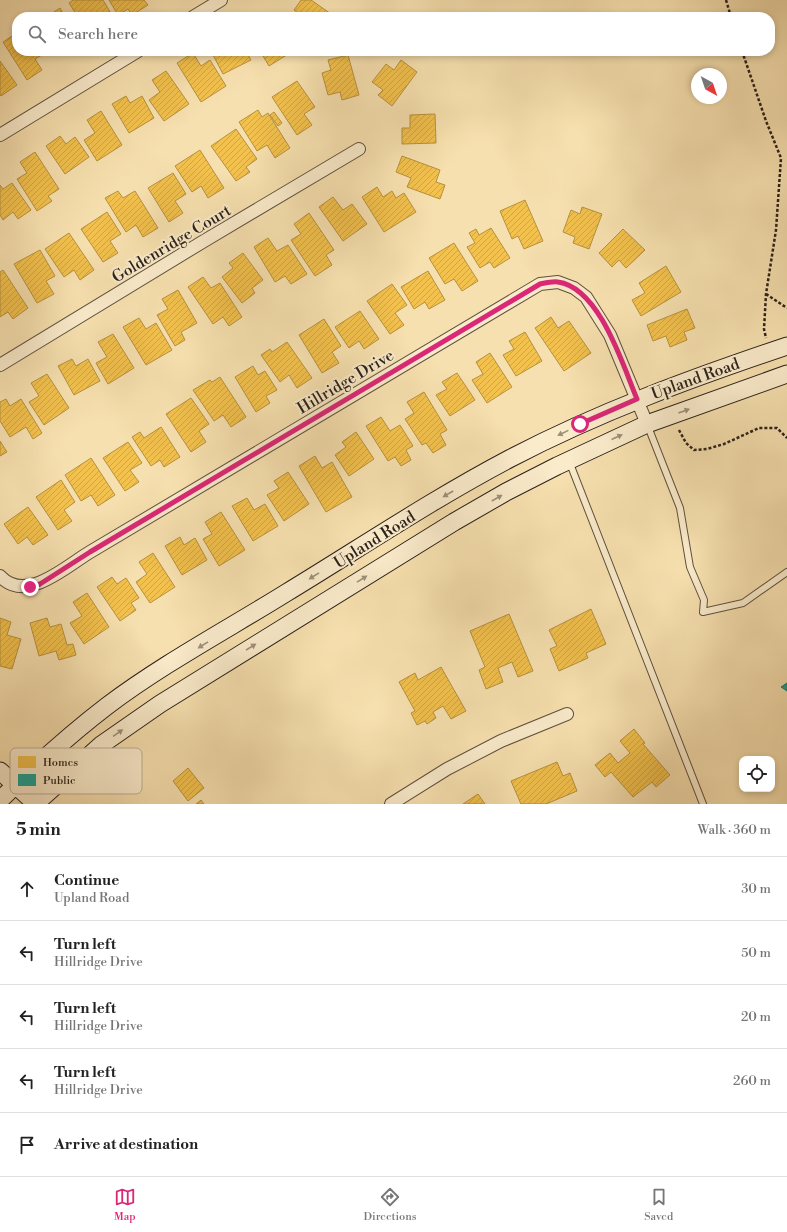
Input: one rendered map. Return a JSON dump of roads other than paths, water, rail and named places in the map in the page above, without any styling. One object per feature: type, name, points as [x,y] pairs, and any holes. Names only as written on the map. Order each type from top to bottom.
[{"type":"main road","name":"Upland Road","points":[[56,748],[109,705],[168,666],[434,502],[510,459],[580,424],[637,399],[779,348]]},
{"type":"main road","name":"Upland Road","points":[[98,748],[160,704],[454,522],[506,492],[569,460],[647,424],[787,374]]},
{"type":"main road","points":[[0,771],[10,780]]},
{"type":"main road","name":"Upland Road","points":[[3,799],[10,791]]},
{"type":"main road","points":[[25,794],[35,804]]},
{"type":"main road","name":"Upland Road","points":[[35,804],[46,794]]},
{"type":"street","points":[[201,12],[221,0]]},
{"type":"street","points":[[0,135],[130,56]]},
{"type":"street","name":"Goldenridge Court","points":[[0,365],[204,241],[359,150]]},
{"type":"street","name":"Hillridge Drive","points":[[0,576],[11,584],[20,587],[30,587],[40,584],[96,548],[540,284],[558,282],[574,288],[586,297],[610,335],[647,424]]},
{"type":"street","points":[[391,804],[447,769],[500,741],[567,714]]},
{"type":"lane","points":[[647,424],[680,508],[689,563],[704,600],[703,612],[744,603],[787,572]]},
{"type":"lane","points":[[569,460],[703,804]]}]
